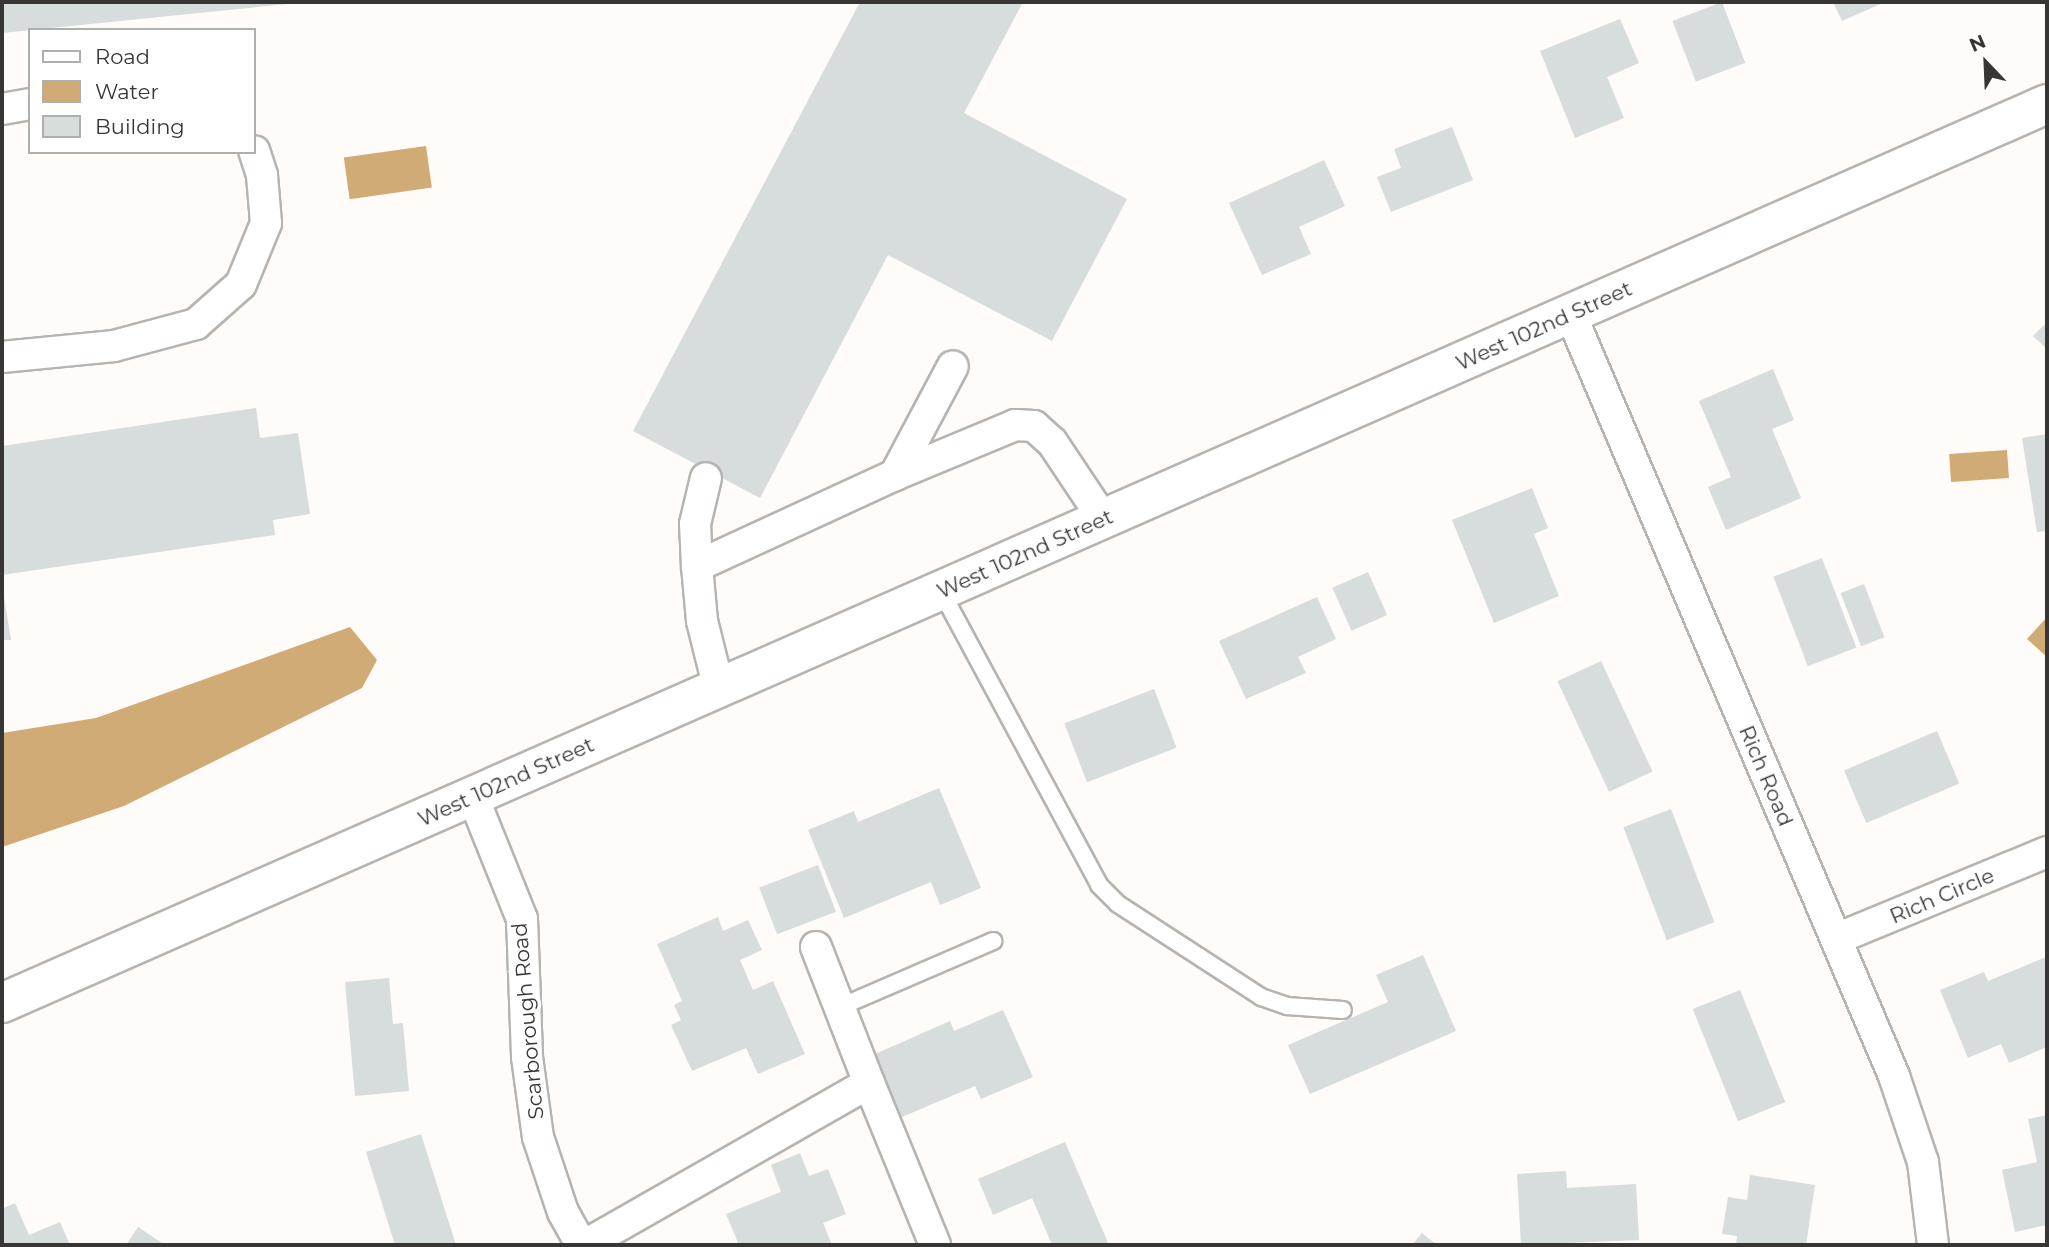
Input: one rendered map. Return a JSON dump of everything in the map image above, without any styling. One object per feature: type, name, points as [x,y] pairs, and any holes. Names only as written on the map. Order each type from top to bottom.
[{"type":"street","points":[[2,109],[28,104]]},
{"type":"street","name":"West 102nd Street","points":[[2,1003],[2047,104]]},
{"type":"street","points":[[2,358],[114,346],[196,324],[241,284],[267,223],[262,175],[255,154]]},
{"type":"street","name":"Rich Road","points":[[1571,315],[1894,1076],[1923,1163],[1933,1245]]},
{"type":"street","points":[[895,475],[953,366]]},
{"type":"street","points":[[697,566],[895,475],[1014,425],[1034,426],[1052,442],[1104,520]]},
{"type":"street","points":[[706,478],[695,524],[697,566],[702,621],[719,689]]},
{"type":"street","name":"Scarborough Road","points":[[473,797],[522,919],[527,1057],[538,1137],[563,1212],[583,1245]]},
{"type":"street","name":"Rich Circle","points":[[1836,939],[2047,852]]},
{"type":"street","points":[[816,947],[935,1245]]},
{"type":"street","points":[[583,1245],[869,1083]]},
{"type":"lane","points":[[941,591],[1099,885],[1118,904],[1261,997],[1287,1006],[1343,1010]]},
{"type":"lane","points":[[839,1007],[993,941]]},
{"type":"water","points":[[426,146],[432,188],[350,199],[344,158]]},
{"type":"water","points":[[2007,450],[2009,478],[1951,482],[1949,454]]},
{"type":"water","points":[[2047,617],[2047,657],[2027,639]]},
{"type":"water","points":[[350,627],[377,660],[362,688],[124,806],[2,847],[2,733],[96,718]]},
{"type":"building","points":[[2,2],[287,2],[51,28],[28,28],[28,30],[2,33]]},
{"type":"building","points":[[860,2],[1023,2],[964,113],[1127,199],[1052,341],[888,255],[760,498],[633,431]]},
{"type":"building","points":[[1722,2],[1745,63],[1696,82],[1673,21]]},
{"type":"building","points":[[1833,2],[1885,2],[1842,21]]},
{"type":"building","points":[[1620,19],[1639,63],[1607,77],[1624,118],[1575,138],[1540,51]]},
{"type":"building","points":[[1452,127],[1473,180],[1391,212],[1377,177],[1401,168],[1394,149]]},
{"type":"building","points":[[1324,160],[1345,206],[1299,227],[1311,254],[1262,275],[1229,203]]},
{"type":"building","points":[[2047,322],[2047,349],[2033,336]]},
{"type":"building","points":[[1773,369],[1794,420],[1772,429],[1801,498],[1726,530],[1708,487],[1731,477],[1699,401]]},
{"type":"building","points":[[256,408],[260,438],[298,433],[310,514],[273,520],[275,535],[2,575],[2,446]]},
{"type":"building","points":[[2047,434],[2047,531],[2037,532],[2022,438]]},
{"type":"building","points":[[1532,488],[1548,528],[1534,534],[1559,596],[1494,623],[1452,520]]},
{"type":"building","points":[[1822,558],[1856,648],[1808,666],[1773,577]]},
{"type":"building","points":[[1368,572],[1387,615],[1351,631],[1332,588]]},
{"type":"building","points":[[1864,584],[1884,637],[1861,646],[1841,593]]},
{"type":"building","points":[[3,591],[11,640],[2,640]]},
{"type":"building","points":[[1317,597],[1336,639],[1298,657],[1306,673],[1246,699],[1219,641]]},
{"type":"building","points":[[1601,661],[1653,772],[1609,792],[1557,681]]},
{"type":"building","points":[[1154,689],[1177,748],[1087,782],[1064,723]]},
{"type":"building","points":[[1937,731],[1959,783],[1866,823],[1844,770]]},
{"type":"building","points":[[939,788],[981,888],[940,905],[931,882],[844,918],[808,830],[854,811],[858,822]]},
{"type":"building","points":[[1671,809],[1714,922],[1667,940],[1623,827]]},
{"type":"building","points":[[818,865],[836,912],[777,934],[759,888]]},
{"type":"building","points":[[718,917],[723,931],[748,920],[762,950],[740,960],[753,990],[773,981],[805,1054],[758,1074],[746,1048],[692,1071],[671,1025],[681,1020],[674,1005],[682,1001],[657,944]]},
{"type":"building","points":[[1423,955],[1456,1031],[1310,1094],[1288,1045],[1388,1002],[1376,975]]},
{"type":"building","points":[[2046,957],[2047,1047],[2009,1063],[2001,1044],[1968,1058],[1940,990],[1984,972],[1988,981]]},
{"type":"building","points":[[389,978],[393,1024],[403,1023],[409,1091],[355,1096],[345,982]]},
{"type":"building","points":[[1740,990],[1785,1102],[1738,1121],[1693,1009]]},
{"type":"building","points":[[1003,1010],[1033,1077],[981,1099],[975,1086],[902,1117],[875,1054],[950,1021],[954,1031]]},
{"type":"building","points":[[2047,1115],[2047,1225],[2015,1232],[2002,1170],[2037,1162],[2028,1119]]},
{"type":"building","points":[[421,1134],[456,1245],[395,1245],[366,1152]]},
{"type":"building","points":[[1065,1142],[1109,1245],[1052,1245],[1032,1198],[993,1215],[978,1179]]},
{"type":"building","points":[[800,1153],[809,1176],[828,1169],[846,1214],[823,1223],[832,1245],[739,1245],[726,1214],[781,1192],[771,1165]]},
{"type":"building","points":[[1566,1171],[1567,1188],[1636,1184],[1639,1240],[1521,1245],[1517,1174]]},
{"type":"building","points":[[1750,1175],[1815,1185],[1806,1245],[1736,1245],[1737,1236],[1722,1234],[1728,1197],[1747,1200]]},
{"type":"building","points":[[15,1203],[29,1235],[60,1222],[70,1245],[2,1245],[2,1209]]},
{"type":"building","points":[[138,1227],[165,1245],[126,1245]]},
{"type":"building","points":[[1422,1233],[1437,1245],[1412,1245]]}]
